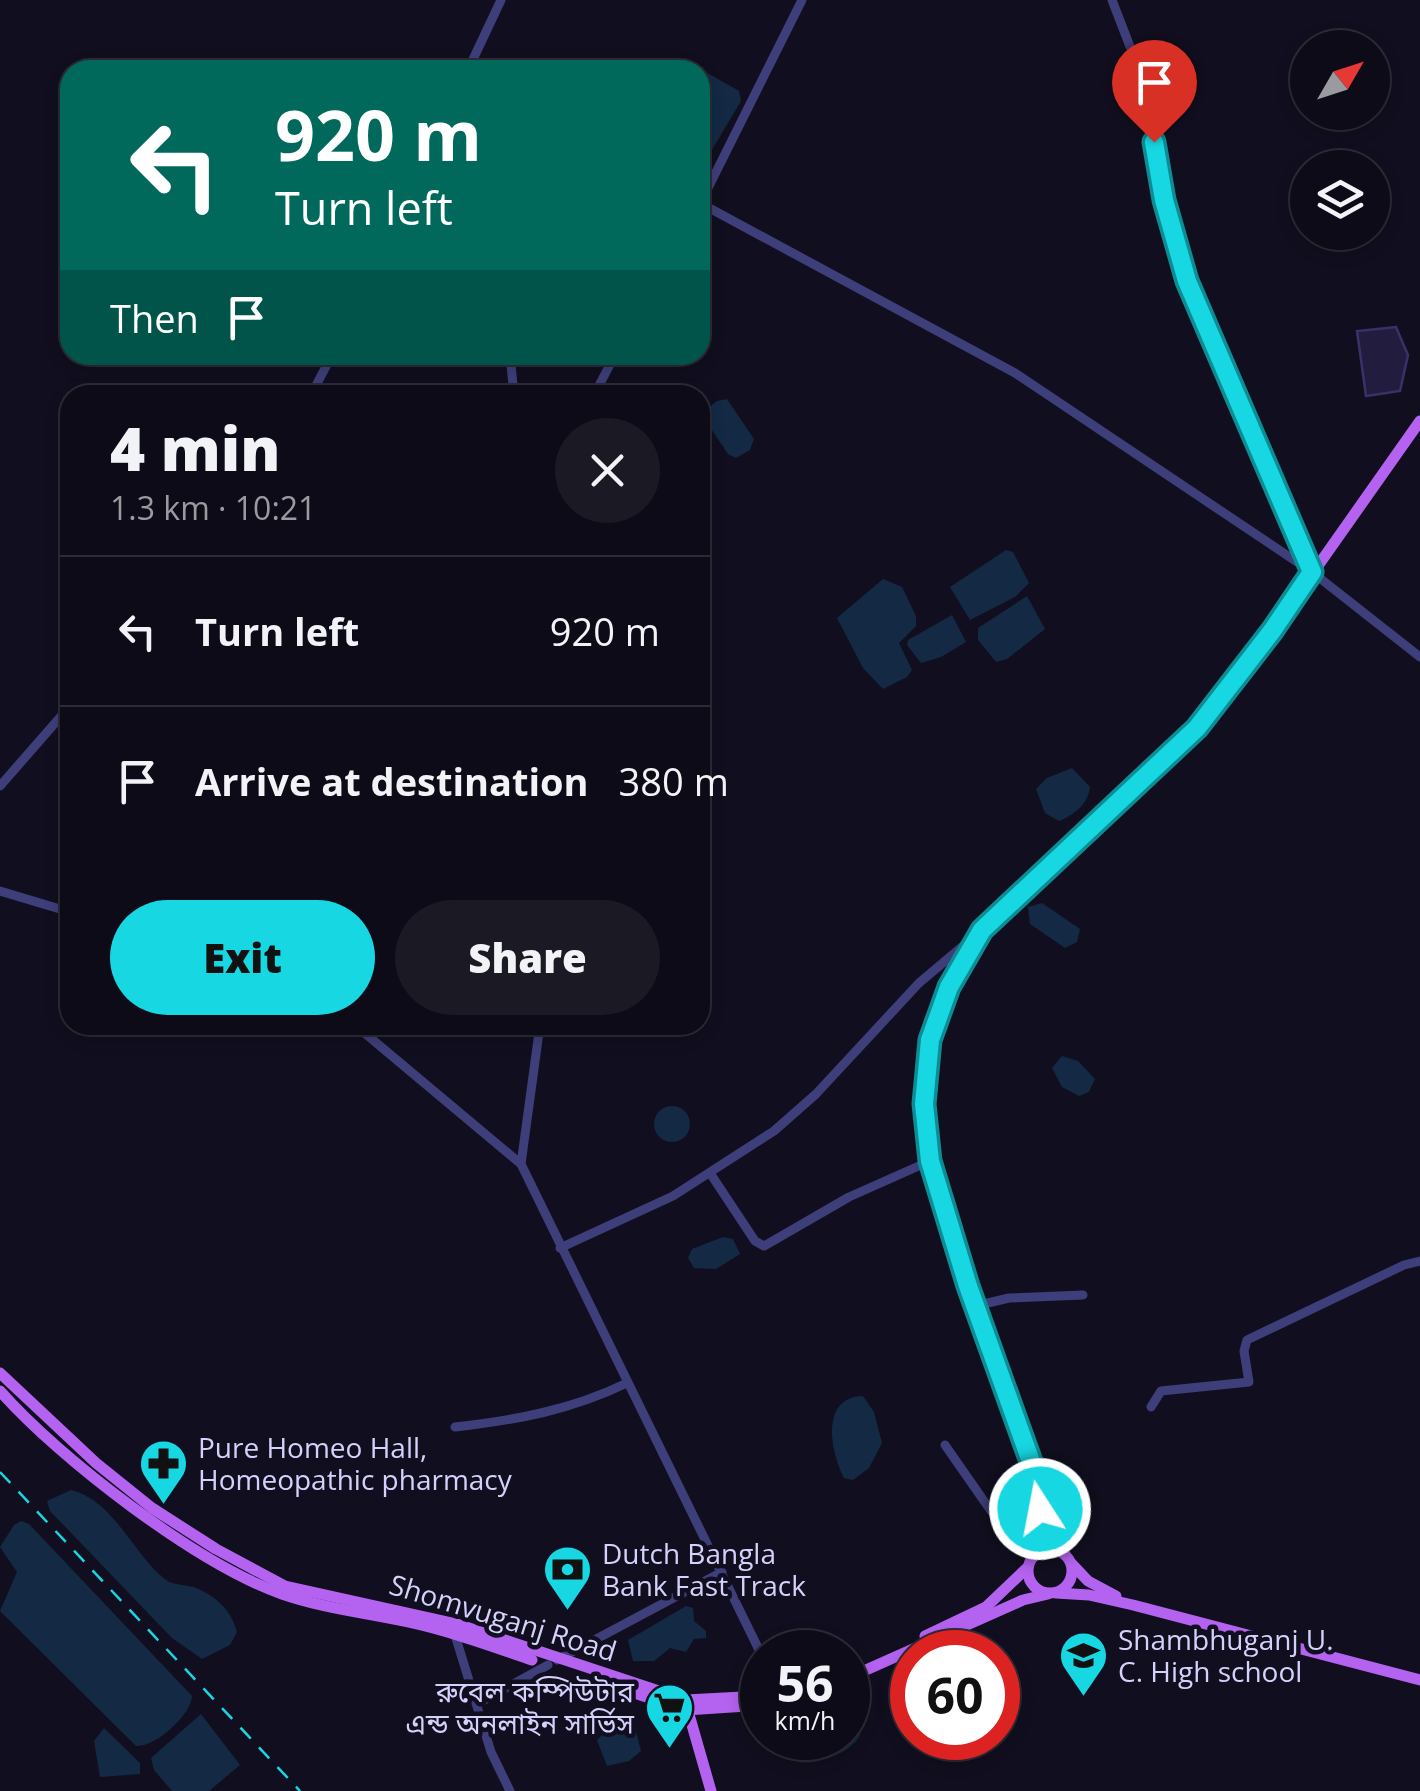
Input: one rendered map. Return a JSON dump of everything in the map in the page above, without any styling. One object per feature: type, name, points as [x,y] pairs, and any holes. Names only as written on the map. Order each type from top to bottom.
[{"type":"main road","points":[[1052,1594],[1070,1580],[1067,1558],[975,1306],[930,1161],[924,1104],[930,1040],[949,987],[982,930],[1197,728],[1272,631],[1420,422]]},
{"type":"main road","name":"Shomvuganj Road","points":[[0,1373],[96,1464],[152,1508],[285,1586],[456,1624],[552,1663]]},
{"type":"main road","name":"Shomvuganj Road","points":[[0,1391],[90,1472],[162,1528],[246,1578],[286,1596],[455,1635],[686,1705],[740,1705]]},
{"type":"main road","points":[[1039,1484],[1040,1509],[1031,1559],[1034,1588],[1052,1594]]},
{"type":"main road","points":[[870,1664],[986,1607],[1031,1559],[1047,1549],[1067,1558],[1088,1580],[1133,1605]]},
{"type":"main road","points":[[870,1666],[1023,1600],[1052,1594],[1089,1595],[1133,1605],[1420,1680]]},
{"type":"main road","name":"Shomvuganj Road","points":[[686,1705],[740,1699]]},
{"type":"main road","points":[[686,1705],[711,1791]]},
{"type":"street","points":[[473,60],[501,0]]},
{"type":"street","points":[[710,182],[802,0]]},
{"type":"street","points":[[1112,0],[1143,80],[1164,200],[1187,281],[1312,572]]},
{"type":"street","points":[[710,208],[1014,374],[1312,572],[1420,656]]},
{"type":"street","points":[[0,786],[60,717]]},
{"type":"street","points":[[0,891],[60,909]]},
{"type":"street","points":[[560,1248],[660,1202],[774,1131],[816,1094],[919,983],[982,930]]},
{"type":"street","points":[[367,1035],[521,1164],[750,1630]]},
{"type":"street","points":[[521,1164],[539,1035]]},
{"type":"street","points":[[710,1173],[756,1241],[764,1246],[849,1196],[930,1161]]},
{"type":"street","points":[[1152,1407],[1162,1391],[1249,1382],[1244,1352],[1247,1340],[1404,1265],[1420,1261]]},
{"type":"street","points":[[975,1306],[1009,1298],[1083,1296]]},
{"type":"street","points":[[455,1427],[538,1416],[582,1404],[628,1384]]},
{"type":"street","points":[[945,1445],[991,1511],[1031,1559]]},
{"type":"street","points":[[477,1704],[722,1572]]},
{"type":"street","points":[[455,1635],[492,1752],[510,1791]]},
{"type":"water","points":[[710,74],[739,91],[741,101],[710,153]]},
{"type":"water","points":[[727,399],[754,439],[750,450],[736,458],[728,454],[710,427],[710,407]]},
{"type":"water","points":[[1006,550],[1013,552],[1029,583],[1015,597],[970,620],[950,587]]},
{"type":"water","points":[[883,579],[902,587],[916,616],[916,626],[899,643],[912,670],[907,677],[883,689],[863,668],[837,618]]},
{"type":"water","points":[[1027,596],[1045,629],[1007,659],[996,662],[978,640],[978,628]]},
{"type":"water","points":[[952,615],[966,642],[941,657],[921,663],[907,645],[908,640]]},
{"type":"water","points":[[1072,768],[1090,787],[1089,793],[1079,808],[1059,821],[1045,813],[1036,789],[1047,778]]},
{"type":"water","points":[[1042,903],[1080,929],[1077,942],[1065,948],[1030,924],[1028,907]]},
{"type":"water","points":[[1062,1056],[1078,1061],[1095,1079],[1089,1092],[1079,1096],[1062,1087],[1052,1068]]},
{"type":"water","points":[[672,1106],[685,1111],[690,1124],[685,1137],[672,1142],[659,1137],[654,1124],[659,1111]]},
{"type":"water","points":[[723,1237],[733,1239],[740,1254],[716,1269],[694,1268],[688,1258],[692,1249]]},
{"type":"water","points":[[863,1396],[874,1412],[882,1443],[869,1468],[853,1480],[844,1478],[839,1467],[832,1427],[840,1405]]},
{"type":"water","points":[[71,1490],[100,1505],[166,1580],[196,1588],[222,1605],[237,1632],[230,1645],[202,1659],[172,1638],[50,1511],[47,1501]]},
{"type":"water","points":[[21,1521],[29,1524],[192,1696],[186,1712],[162,1736],[136,1746],[0,1611],[17,1572],[0,1547]]},
{"type":"water","points":[[686,1606],[693,1608],[694,1621],[706,1631],[706,1638],[694,1639],[686,1652],[670,1648],[654,1661],[633,1661],[628,1640]]},
{"type":"water","points":[[201,1714],[240,1765],[209,1791],[172,1791],[154,1770],[151,1758]]},
{"type":"water","points":[[627,1723],[635,1727],[641,1751],[629,1761],[607,1766],[597,1740],[607,1730]]},
{"type":"water","points":[[104,1728],[140,1763],[140,1774],[100,1777],[94,1741]]},
{"type":"building","points":[[1396,327],[1408,355],[1400,391],[1366,396],[1357,331]]},
{"type":"railway","points":[[0,1472],[300,1791]]},
{"type":"place","name":"Pure Homeo Hall, Homeopathic pharmacy","points":[[163,1506]]},
{"type":"place","name":"Dutch Bangla Bank Fast Track","points":[[567,1612]]},
{"type":"place","name":"Shambhuganj U. C. High school","points":[[1083,1698]]},
{"type":"place","name":"রুবেল কম্পিউটার এন্ড অনলাইন সার্ভিস","points":[[669,1750]]},
{"type":"route","points":[[1040,1509],[1039,1484],[968,1286],[930,1161],[924,1104],[930,1040],[949,987],[982,930],[1197,728],[1312,572],[1187,281],[1164,200],[1154,142]]}]
